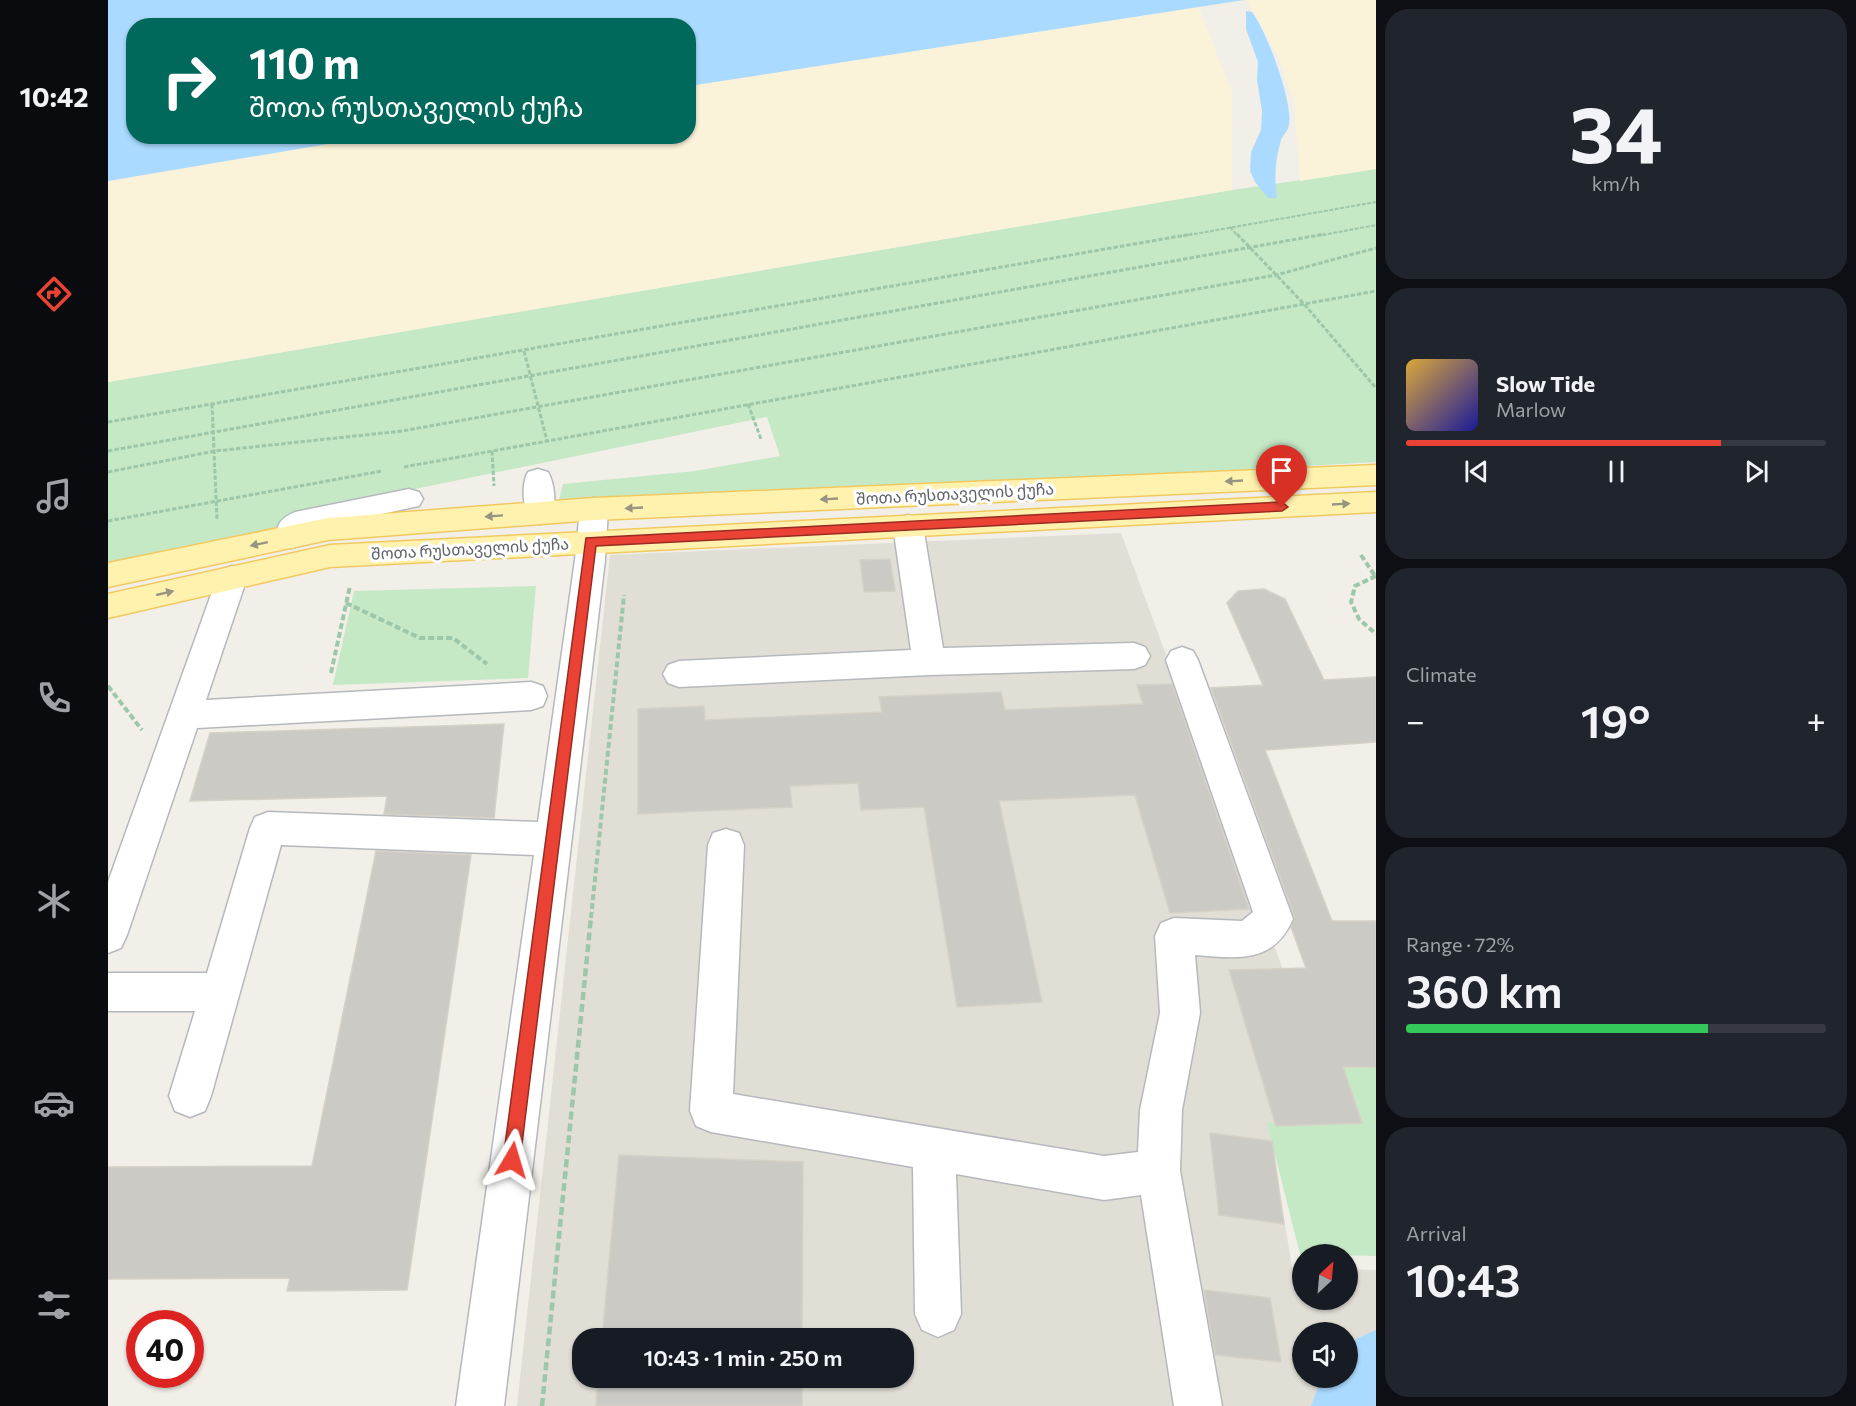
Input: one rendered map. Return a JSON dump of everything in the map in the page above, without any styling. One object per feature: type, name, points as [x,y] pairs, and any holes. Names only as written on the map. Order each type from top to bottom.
[{"type":"main road","name":"შოთა რუსთაველის ქუჩა","points":[[108,606],[330,556],[592,525],[1376,475]]},
{"type":"main road","name":"შოთა რუსთაველის ქუჩა","points":[[108,575],[328,529],[540,513],[592,525],[908,526],[1376,502]]},
{"type":"street","points":[[538,479],[540,513]]},
{"type":"street","points":[[292,537],[292,526],[304,520],[409,499]]},
{"type":"street","points":[[480,1406],[592,525]]},
{"type":"street","points":[[908,526],[929,662]]},
{"type":"street","points":[[108,935],[116,889],[184,715],[232,578]]},
{"type":"street","points":[[679,674],[929,662],[1134,656]]},
{"type":"street","points":[[1182,660],[1274,919],[1248,940],[1174,936],[1180,1013],[1161,1110],[1159,1170],[1198,1406]]},
{"type":"street","points":[[184,715],[531,696]]},
{"type":"street","points":[[190,1096],[268,828],[553,839]]},
{"type":"street","points":[[726,845],[711,1111],[1104,1178],[1159,1170]]},
{"type":"street","points":[[108,992],[220,992]]},
{"type":"street","points":[[934,1150],[938,1314]]},
{"type":"path","points":[[108,422],[1376,202]]},
{"type":"path","points":[[108,451],[1376,225]]},
{"type":"path","points":[[1229,227],[1304,304],[1376,388]]},
{"type":"path","points":[[108,472],[215,451],[402,431],[538,407],[1276,275],[1376,248]]},
{"type":"path","points":[[400,468],[1155,329],[1376,291]]},
{"type":"path","points":[[524,351],[547,441]]},
{"type":"path","points":[[212,404],[215,433],[216,501]]},
{"type":"path","points":[[748,404],[761,439]]},
{"type":"path","points":[[490,492],[496,483],[492,451]]},
{"type":"path","points":[[108,521],[389,470]]},
{"type":"path","points":[[1361,555],[1376,576],[1363,579],[1354,586],[1351,606],[1357,618],[1376,634]]},
{"type":"path","points":[[330,677],[352,577]]},
{"type":"path","points":[[542,1406],[625,582]]},
{"type":"path","points":[[346,603],[420,638],[453,638],[531,696]]},
{"type":"shaded area","points":[[1121,533],[1319,1067],[1270,1134],[1292,1267],[1292,1310],[1358,1310],[1358,1269],[1376,1270],[1376,1406],[517,1406],[610,555]]},
{"type":"green space","points":[[1376,169],[1376,462],[557,508],[563,484],[695,471],[780,456],[767,417],[292,514],[271,533],[108,565],[108,382],[1232,190]]},
{"type":"green space","points":[[536,586],[528,678],[333,685],[354,591]]},
{"type":"green space","points":[[1319,1067],[1376,1067],[1376,1256],[1358,1256],[1358,1244],[1297,1244],[1267,1123],[1335,1124]]},
{"type":"sand","points":[[1246,0],[1376,0],[1376,169],[1300,181],[1294,100],[1278,56]]},
{"type":"sand","points":[[1198,6],[1232,93],[1232,190],[108,382],[108,181],[327,144],[696,144],[696,85]]},
{"type":"water","points":[[108,0],[1244,0],[696,85],[696,18],[126,18],[126,144],[327,144],[108,181]]},
{"type":"water","points":[[1246,11],[1252,12],[1258,21],[1277,66],[1287,99],[1289,124],[1277,155],[1275,176],[1277,198],[1268,198],[1255,182],[1250,171],[1251,152],[1261,130],[1262,111],[1257,80],[1258,62],[1246,29]]},
{"type":"water","points":[[1376,1330],[1376,1406],[1311,1406],[1318,1388],[1358,1388],[1358,1338]]},
{"type":"building","points":[[890,559],[895,591],[864,592],[860,560]]},
{"type":"building","points":[[1264,589],[1285,599],[1324,680],[1376,677],[1376,742],[1265,750],[1332,921],[1376,921],[1376,1067],[1343,1067],[1362,1123],[1276,1126],[1229,970],[1306,968],[1291,927],[1295,918],[1211,688],[1263,685],[1227,603],[1238,591]]},
{"type":"building","points":[[1172,684],[1249,909],[1170,913],[1135,795],[999,801],[1042,1002],[957,1007],[924,807],[861,810],[858,783],[790,786],[792,807],[638,814],[638,709],[704,706],[705,720],[882,712],[879,697],[1001,692],[1005,710],[1143,704],[1137,685]]},
{"type":"building","points":[[504,724],[494,818],[384,814],[387,796],[190,801],[210,733]]},
{"type":"building","points":[[376,851],[471,855],[407,1290],[287,1291],[290,1278],[108,1279],[108,1167],[312,1166]]},
{"type":"building","points":[[1210,1133],[1272,1141],[1284,1224],[1219,1215]]},
{"type":"building","points":[[619,1155],[803,1162],[802,1328],[603,1328]]},
{"type":"building","points":[[1204,1290],[1270,1298],[1281,1362],[1215,1355]]},
{"type":"building","points":[[597,1388],[802,1388],[802,1406],[596,1406]]},
{"type":"route","points":[[512,1160],[591,541],[1282,507]]}]
